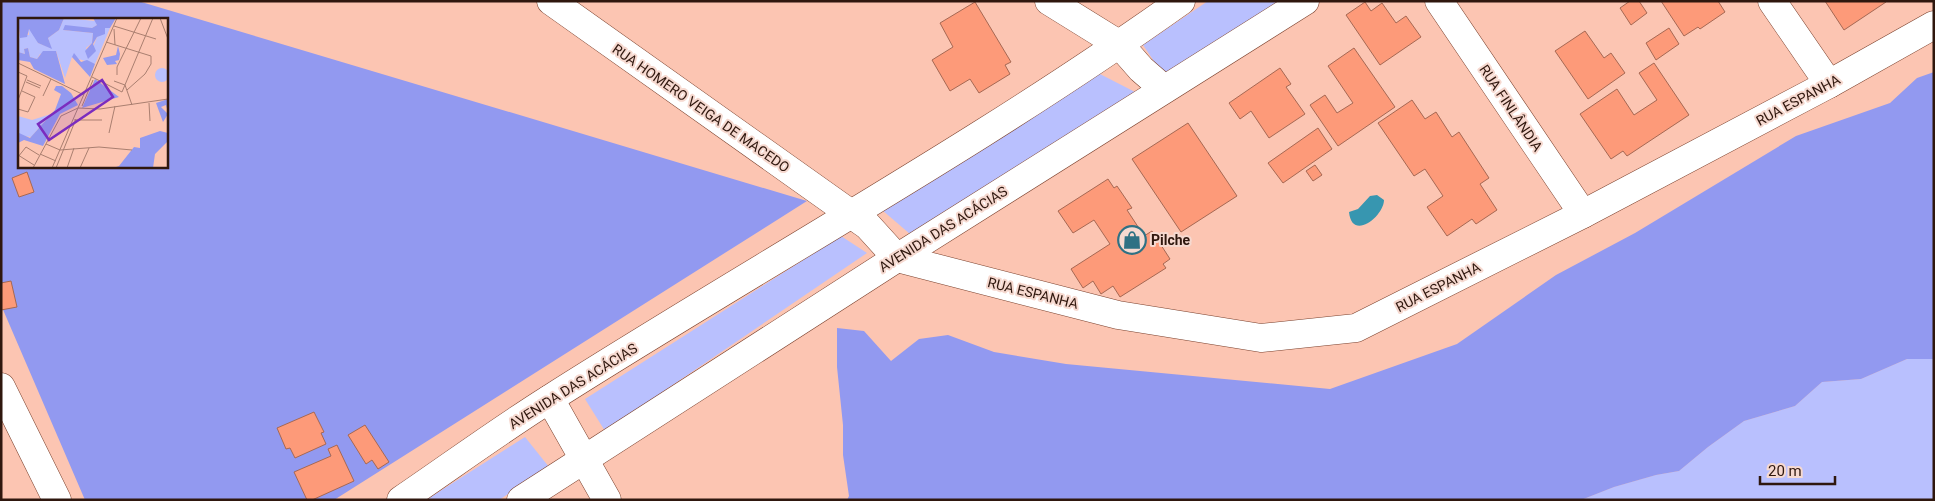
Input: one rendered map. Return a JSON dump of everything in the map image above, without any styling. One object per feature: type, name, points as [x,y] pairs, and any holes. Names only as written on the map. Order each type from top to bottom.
[{"type":"street","name":"RUA HOMERO VEIGA DE MACEDO","points":[[551,1],[860,220],[897,258]]},
{"type":"street","points":[[1049,1],[1120,45],[1141,69],[1164,89]]},
{"type":"street","name":"AVENIDA DAS ACÁCIAS","points":[[401,500],[550,399],[860,220],[1120,45],[1181,1]]},
{"type":"street","name":"AVENIDA DAS ACÁCIAS","points":[[521,500],[897,258],[1305,1]]},
{"type":"street","name":"RUA FINLÂNDIA","points":[[1439,1],[1583,214]]},
{"type":"street","points":[[1772,1],[1829,84]]},
{"type":"street","name":"RUA ESPANHA","points":[[897,258],[1118,315],[1261,338],[1356,328],[1583,214],[1829,84],[1934,25]]},
{"type":"street","points":[[1,387],[57,500]]},
{"type":"street","points":[[550,399],[607,500]]},
{"type":"shaded area","points":[[1,1],[138,1],[807,201],[334,500],[85,500],[1,305]]},
{"type":"shaded area","points":[[1208,1],[1282,1],[1166,79],[1143,45]]},
{"type":"shaded area","points":[[1096,72],[1137,93],[910,234],[882,210]]},
{"type":"shaded area","points":[[1934,72],[1934,359],[1907,359],[1861,379],[1822,382],[1795,406],[1744,421],[1679,471],[1656,475],[1614,487],[1581,500],[847,500],[849,496],[843,455],[843,425],[837,367],[837,328],[864,331],[891,361],[919,339],[948,335],[994,352],[1066,364],[1330,389],[1457,344],[1556,275],[1635,233],[1796,136],[1890,103],[1917,78]]},
{"type":"shaded area","points":[[1377,195],[1384,200],[1383,206],[1374,219],[1361,226],[1351,221],[1349,212],[1358,209],[1370,196]]},
{"type":"shaded area","points":[[841,236],[867,253],[605,431],[585,399]]},
{"type":"shaded area","points":[[1907,359],[1934,359],[1934,500],[1581,500],[1614,487],[1656,475],[1679,471],[1744,421],[1795,406],[1822,382],[1861,379]]},
{"type":"shaded area","points":[[525,437],[549,467],[499,500],[426,500]]},
{"type":"building","points":[[1630,1],[1639,1],[1647,13],[1631,25],[1620,8]]},
{"type":"building","points":[[1661,1],[1718,1],[1725,12],[1700,29],[1698,27],[1684,36]]},
{"type":"building","points":[[1825,1],[1886,1],[1886,2],[1844,30]]},
{"type":"building","points":[[975,2],[1011,62],[1005,65],[1010,74],[979,93],[970,79],[950,91],[932,60],[953,47],[940,23]]},
{"type":"building","points":[[1365,2],[1371,11],[1382,3],[1396,23],[1406,16],[1421,37],[1380,65],[1346,15]]},
{"type":"building","points":[[1669,28],[1679,44],[1656,60],[1646,43]]},
{"type":"building","points":[[1585,31],[1604,58],[1611,53],[1625,73],[1588,99],[1555,51]]},
{"type":"building","points":[[1354,48],[1395,107],[1338,146],[1310,105],[1325,95],[1337,113],[1353,103],[1328,66]]},
{"type":"building","points":[[1654,63],[1689,115],[1627,156],[1623,151],[1611,159],[1580,114],[1617,89],[1634,115],[1657,100],[1639,73]]},
{"type":"building","points":[[1280,68],[1291,84],[1286,87],[1305,114],[1269,138],[1251,111],[1240,119],[1229,103]]},
{"type":"building","points":[[1412,100],[1425,119],[1436,112],[1452,137],[1459,132],[1489,178],[1480,184],[1497,210],[1476,224],[1472,219],[1447,236],[1427,207],[1443,196],[1425,169],[1414,176],[1378,123]]},
{"type":"building","points":[[1188,123],[1237,196],[1181,232],[1132,159]]},
{"type":"building","points":[[1318,128],[1332,149],[1283,183],[1268,163]]},
{"type":"building","points":[[1315,165],[1322,175],[1313,181],[1306,171]]},
{"type":"building","points":[[27,172],[34,192],[19,197],[12,178]]},
{"type":"building","name":"Pilche","points":[[1108,179],[1114,188],[1117,186],[1132,208],[1127,210],[1144,236],[1152,231],[1170,259],[1163,264],[1166,268],[1120,297],[1113,286],[1101,294],[1093,281],[1083,288],[1071,269],[1110,244],[1094,220],[1073,233],[1058,211]]},
{"type":"building","points":[[11,281],[17,307],[1,310],[1,283]]},
{"type":"building","points":[[314,412],[324,432],[321,433],[326,444],[295,458],[290,448],[286,449],[277,428]]},
{"type":"building","points":[[365,425],[389,462],[378,469],[372,460],[366,464],[348,435]]},
{"type":"building","points":[[337,445],[354,481],[312,500],[307,500],[294,472],[331,456],[328,449]]},
{"type":"place","name":"Pilche","points":[[1132,240]]}]
